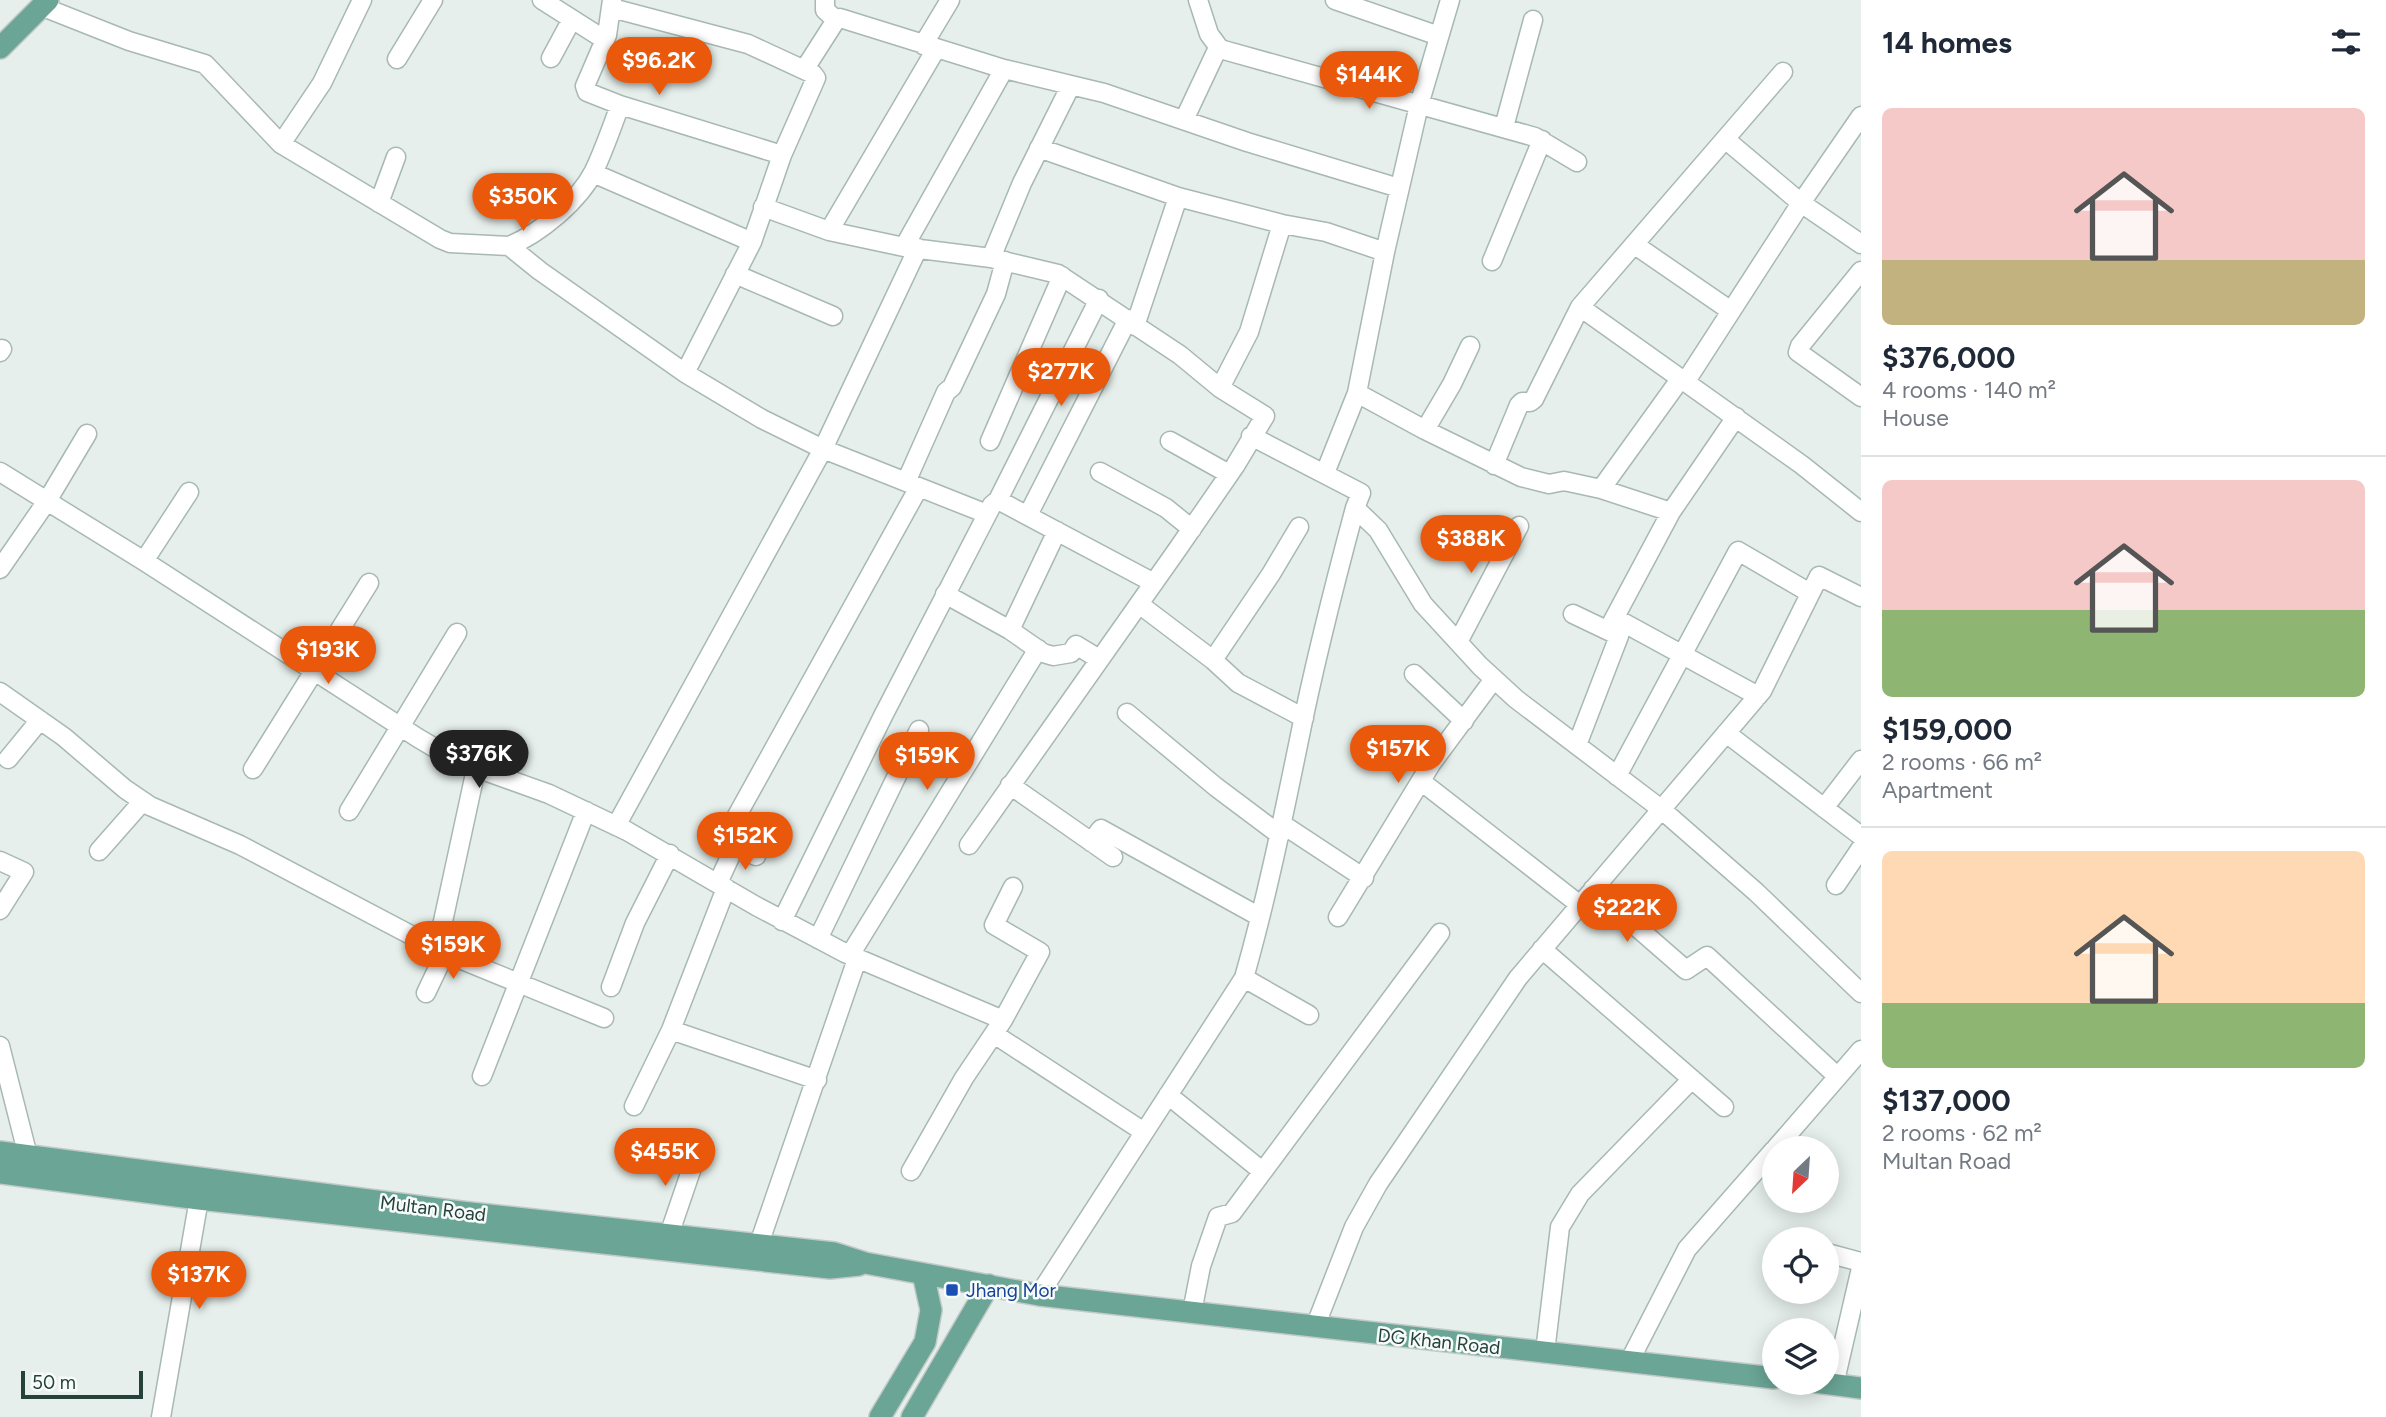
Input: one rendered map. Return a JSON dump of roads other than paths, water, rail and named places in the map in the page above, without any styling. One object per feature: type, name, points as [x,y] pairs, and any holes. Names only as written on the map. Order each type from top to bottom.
[{"type":"main road","points":[[0,48],[45,3]]},
{"type":"main road","name":"Multan Road","points":[[0,1152],[461,1212],[834,1253],[864,1264],[1039,1295],[1104,1302]]},
{"type":"main road","name":"Multan Road","points":[[0,1173],[199,1199],[830,1268],[864,1264]]},
{"type":"main road","points":[[880,1417],[925,1342],[931,1310],[923,1274]]},
{"type":"main road","points":[[912,1417],[989,1285]]},
{"type":"main road","name":"DG Khan Road","points":[[1104,1302],[1762,1377]]},
{"type":"main road","points":[[1839,1386],[1861,1388]]},
{"type":"street","points":[[281,144],[322,83],[362,0]]},
{"type":"street","points":[[397,59],[433,0]]},
{"type":"street","points":[[542,0],[605,40]]},
{"type":"street","points":[[825,0],[825,10],[836,20],[847,20],[1004,69],[1104,93],[1247,142],[1399,188]]},
{"type":"street","points":[[829,231],[930,47],[950,0]]},
{"type":"street","points":[[1198,0],[1209,34],[1220,49],[1542,139],[1577,162]]},
{"type":"street","points":[[1325,473],[1357,393],[1399,188],[1419,105],[1450,0]]},
{"type":"street","points":[[1339,1],[1439,36]]},
{"type":"street","points":[[45,3],[129,41],[205,64],[281,144],[450,243],[509,246],[521,241],[567,206],[593,173],[620,105]]},
{"type":"street","points":[[685,373],[752,242],[782,155],[816,81],[813,74],[748,44],[612,4],[605,40],[584,89],[620,105],[782,155]]},
{"type":"street","points":[[551,58],[572,19]]},
{"type":"street","points":[[804,70],[836,20]]},
{"type":"street","points":[[1504,127],[1533,20]]},
{"type":"street","points":[[1184,120],[1216,52],[1220,49]]},
{"type":"street","points":[[616,825],[823,449],[911,247],[1004,69]]},
{"type":"street","points":[[1494,465],[1519,405],[1534,399],[1580,307],[1783,72]]},
{"type":"street","points":[[756,856],[724,839],[912,484],[946,392],[952,387],[996,294],[998,260],[1016,195],[1071,85]]},
{"type":"street","points":[[1601,489],[1684,379],[1801,202],[1859,124]]},
{"type":"street","points":[[1492,261],[1542,139]]},
{"type":"street","points":[[1725,139],[1801,202],[1861,244]]},
{"type":"street","points":[[1039,148],[1178,197],[1282,224],[1326,232],[1385,252]]},
{"type":"street","points":[[379,203],[396,157]]},
{"type":"street","points":[[593,173],[752,242]]},
{"type":"street","points":[[1028,515],[1132,323],[1178,197]]},
{"type":"street","points":[[762,207],[829,231],[998,260],[1062,276],[1180,355],[1220,388],[1265,416],[1192,529],[969,845]]},
{"type":"street","points":[[1220,388],[1249,332],[1282,224]]},
{"type":"street","points":[[1635,245],[1731,311]]},
{"type":"street","points":[[509,246],[685,373],[762,419],[823,449],[912,484],[1028,515],[1154,583]]},
{"type":"street","points":[[1858,388],[1798,352],[1800,346],[1861,271]]},
{"type":"street","points":[[735,274],[833,316]]},
{"type":"street","points":[[990,441],[1062,276]]},
{"type":"street","points":[[782,920],[945,594],[993,507],[1099,299]]},
{"type":"street","points":[[1580,307],[1802,465],[1861,512]]},
{"type":"street","points":[[1425,430],[1470,346]]},
{"type":"street","points":[[1357,393],[1521,477],[1549,484],[1564,481],[1601,489],[1671,512]]},
{"type":"street","points":[[1611,624],[1671,512],[1736,417]]},
{"type":"street","points":[[0,569],[87,435]]},
{"type":"street","points":[[1039,1295],[1244,978],[1260,917],[1328,609],[1354,508],[1361,492],[1251,436]]},
{"type":"street","points":[[1170,442],[1229,474]]},
{"type":"street","points":[[0,472],[457,761],[549,794],[616,825],[818,939],[999,1027],[1144,1132]]},
{"type":"street","points":[[1100,472],[1166,508],[1192,529]]},
{"type":"street","points":[[144,561],[189,492]]},
{"type":"street","points":[[1354,508],[1378,530],[1423,604],[1494,679],[1516,699],[1661,809],[1756,892],[1861,993]]},
{"type":"street","points":[[1458,642],[1518,526]]},
{"type":"street","points":[[1213,660],[1299,527]]},
{"type":"street","points":[[1010,630],[1057,531]]},
{"type":"street","points":[[1617,776],[1738,551],[1810,593]]},
{"type":"street","points":[[1315,1327],[1354,1227],[1378,1184],[1518,978],[1758,696],[1819,576],[1861,597]]},
{"type":"street","points":[[253,769],[369,583]]},
{"type":"street","points":[[945,594],[1053,656],[1071,653],[1076,645],[1099,659]]},
{"type":"street","points":[[1139,604],[1213,660],[1238,683],[1304,718]]},
{"type":"street","points":[[1573,614],[1611,624],[1682,655],[1758,696]]},
{"type":"street","points":[[1577,745],[1619,636],[1611,624]]},
{"type":"street","points":[[349,811],[457,633]]},
{"type":"street","points":[[759,1244],[817,1080],[854,957],[1038,649]]},
{"type":"street","points":[[1414,674],[1464,721]]},
{"type":"street","points":[[1338,917],[1431,764],[1494,679]]},
{"type":"street","points":[[0,692],[64,737],[143,801],[240,845],[441,951],[604,1018]]},
{"type":"street","points":[[1127,713],[1216,787],[1281,830],[1363,878]]},
{"type":"street","points":[[8,759],[40,720]]},
{"type":"street","points":[[818,939],[919,730]]},
{"type":"street","points":[[1726,733],[1861,836]]},
{"type":"street","points":[[1824,808],[1861,760]]},
{"type":"street","points":[[426,993],[441,951],[476,769]]},
{"type":"street","points":[[1422,782],[1580,905]]},
{"type":"street","points":[[1010,785],[1113,857]]},
{"type":"street","points":[[99,851],[143,801]]},
{"type":"street","points":[[482,1076],[586,811]]},
{"type":"street","points":[[1091,842],[1101,830],[1260,917]]},
{"type":"street","points":[[634,1106],[671,1030],[736,844]]},
{"type":"street","points":[[1836,885],[1861,848]]},
{"type":"street","points":[[611,987],[635,923],[670,855]]},
{"type":"street","points":[[0,861],[24,872],[0,910]]},
{"type":"street","points":[[911,1171],[964,1078],[999,1027],[1040,952],[994,925],[1013,887]]},
{"type":"street","points":[[1593,889],[1686,970],[1707,956],[1838,1077]]},
{"type":"street","points":[[1192,1312],[1201,1266],[1218,1217],[1232,1213],[1440,933]]},
{"type":"street","points":[[1542,949],[1724,1107]]},
{"type":"street","points":[[1244,978],[1309,1015]]},
{"type":"street","points":[[671,1030],[817,1080]]},
{"type":"street","points":[[0,1046],[28,1156]]},
{"type":"street","points":[[1786,1136],[1861,1050]]},
{"type":"street","points":[[1545,1352],[1560,1227],[1580,1194],[1692,1079]]},
{"type":"street","points":[[1168,1095],[1262,1171]]},
{"type":"street","points":[[669,1235],[697,1153]]},
{"type":"street","points":[[1629,1362],[1687,1250],[1762,1164]]},
{"type":"street","points":[[161,1417],[199,1199]]},
{"type":"street","points":[[1839,1256],[1861,1262]]},
{"type":"street","points":[[1839,1339],[1861,1268]]},
{"type":"place","name":"Jhang Mor","points":[[952,1290]]}]
